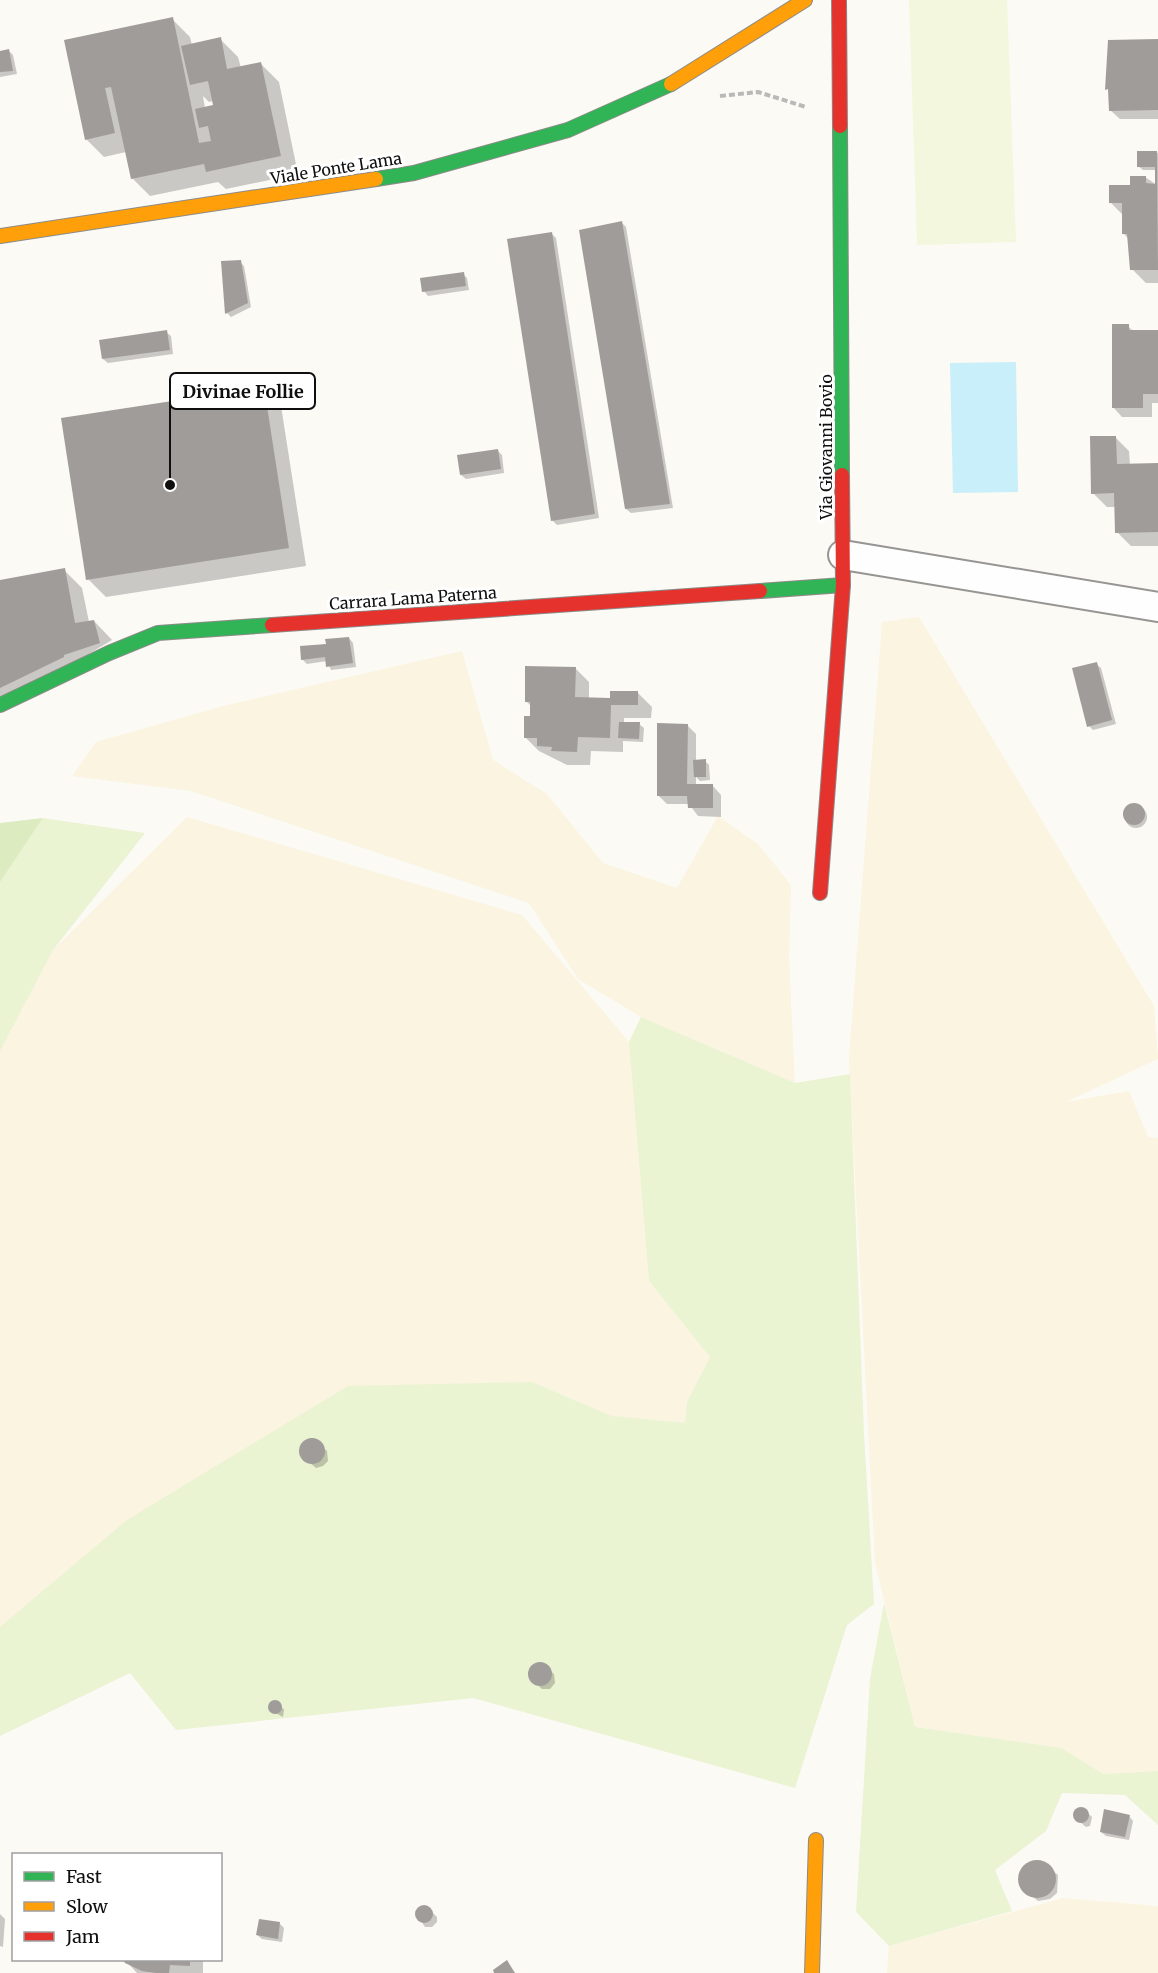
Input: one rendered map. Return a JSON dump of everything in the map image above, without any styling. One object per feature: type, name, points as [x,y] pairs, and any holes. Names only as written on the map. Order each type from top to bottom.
[{"type":"street","name":"Via Giovanni Bovio","points":[[820,893],[843,585],[839,0]]},
{"type":"street","points":[[801,4],[816,8],[840,34]]},
{"type":"street","name":"Viale Ponte Lama","points":[[0,236],[414,173],[568,130],[665,88],[801,4]]},
{"type":"street","points":[[843,555],[1158,607]]},
{"type":"street","name":"Carrara Lama Paterna","points":[[0,705],[109,653],[158,633],[843,585]]},
{"type":"street","points":[[812,1973],[816,1840]]},
{"type":"path","points":[[709,100],[758,92],[807,107],[814,116]]},
{"type":"shaded area","points":[[919,617],[1154,1006],[1158,1059],[1066,1102],[1129,1091],[1148,1137],[1158,1138],[1158,1771],[1103,1774],[1060,1748],[915,1727],[875,1563],[849,1058],[882,622]]},
{"type":"shaded area","points":[[462,651],[493,760],[547,794],[603,863],[677,888],[718,816],[758,844],[791,885],[789,958],[795,1083],[641,1017],[578,979],[529,903],[191,791],[72,776],[96,742],[223,706]]},
{"type":"shaded area","points":[[187,817],[522,915],[629,1042],[649,1281],[710,1357],[687,1402],[685,1424],[612,1416],[532,1382],[0,1627],[0,1051],[53,950]]},
{"type":"shaded area","points":[[1063,1898],[1158,1906],[1158,1973],[887,1973],[889,1946]]},
{"type":"green space","points":[[909,0],[1007,0],[1016,242],[917,245]]},
{"type":"green space","points":[[43,818],[145,833],[53,950],[0,1051],[0,882]]},
{"type":"green space","points":[[43,818],[0,882],[0,823]]},
{"type":"green space","points":[[641,1017],[795,1083],[850,1074],[864,1434],[874,1604],[847,1625],[795,1788],[473,1698],[176,1730],[130,1673],[0,1736],[0,1627],[127,1520],[348,1386],[532,1382],[612,1416],[685,1423],[687,1402],[710,1357],[649,1281],[629,1042]]},
{"type":"green space","points":[[884,1603],[915,1727],[1061,1748],[1103,1774],[1158,1771],[1158,1825],[1125,1795],[1062,1793],[1046,1831],[995,1870],[1012,1911],[889,1946],[856,1912],[870,1679]]},
{"type":"water","points":[[1016,362],[1018,492],[953,493],[950,363]]},
{"type":"building","points":[[173,17],[199,143],[211,141],[208,126],[199,128],[195,109],[213,105],[208,81],[190,85],[181,46],[221,37],[227,69],[261,62],[281,156],[206,172],[204,164],[131,179],[111,87],[105,88],[115,133],[85,140],[64,40]]},
{"type":"building","points":[[1158,39],[1158,110],[1109,111],[1108,89],[1105,90],[1108,40]]},
{"type":"building","points":[[9,49],[13,71],[0,72],[0,51]]},
{"type":"building","points":[[1137,151],[1157,151],[1158,270],[1130,270],[1127,234],[1122,234],[1122,203],[1109,203],[1109,185],[1130,185],[1130,176],[1146,176],[1146,183],[1155,184],[1155,167],[1137,167]]},
{"type":"building","points":[[622,221],[670,504],[625,509],[579,230]]},
{"type":"building","points":[[552,232],[595,514],[551,521],[507,239]]},
{"type":"building","points":[[241,260],[248,303],[225,314],[221,261]]},
{"type":"building","points":[[464,272],[466,286],[422,292],[420,278]]},
{"type":"building","points":[[1112,324],[1129,324],[1129,330],[1158,330],[1158,394],[1143,394],[1143,408],[1112,408]]},
{"type":"building","points":[[167,330],[170,350],[102,359],[99,340]]},
{"type":"building","points":[[264,387],[289,548],[86,580],[61,418]]},
{"type":"building","points":[[1090,436],[1116,436],[1117,464],[1158,463],[1158,532],[1115,533],[1114,493],[1091,494]]},
{"type":"building","points":[[498,449],[501,469],[460,475],[457,455]]},
{"type":"building","points":[[65,568],[75,623],[94,620],[100,643],[64,655],[0,688],[0,580]]},
{"type":"building","points":[[349,637],[353,663],[326,667],[325,657],[301,660],[300,646],[326,644],[325,639]]},
{"type":"building","points":[[1097,662],[1112,720],[1087,727],[1072,668]]},
{"type":"building","points":[[525,666],[576,667],[575,697],[610,698],[610,691],[638,691],[638,705],[611,705],[610,738],[578,737],[577,752],[551,751],[552,747],[537,746],[537,738],[524,738],[524,716],[530,716],[530,702],[525,702]]},
{"type":"building","points":[[619,722],[640,722],[639,739],[618,738]]},
{"type":"building","points":[[657,723],[688,724],[687,784],[713,784],[713,808],[688,808],[687,796],[657,796]]},
{"type":"building","points":[[706,759],[706,777],[694,777],[693,760]]},
{"type":"building","points":[[1134,803],[1142,806],[1145,814],[1142,822],[1134,825],[1126,822],[1123,814],[1126,806]]},
{"type":"building","points":[[312,1438],[321,1442],[325,1451],[321,1460],[312,1464],[303,1460],[299,1451],[303,1442]]},
{"type":"building","points":[[540,1662],[548,1666],[552,1674],[548,1682],[540,1686],[532,1682],[528,1674],[532,1666]]},
{"type":"building","points":[[275,1700],[280,1702],[282,1707],[280,1712],[275,1714],[270,1712],[268,1707],[270,1702]]},
{"type":"building","points":[[1078,1807],[1084,1807],[1089,1815],[1087,1821],[1078,1823],[1073,1818],[1073,1812]]},
{"type":"building","points":[[1104,1809],[1130,1815],[1125,1837],[1100,1832]]},
{"type":"building","points":[[1037,1860],[1051,1865],[1056,1879],[1051,1893],[1037,1898],[1023,1893],[1018,1879],[1023,1865]]},
{"type":"building","points":[[420,1905],[428,1905],[433,1910],[431,1921],[420,1923],[415,1918],[415,1910]]},
{"type":"building","points":[[259,1919],[280,1922],[278,1939],[256,1935]]},
{"type":"building","points":[[507,1960],[515,1973],[494,1973],[493,1970]]},
{"type":"building","points":[[124,1961],[190,1961],[190,1966],[170,1965],[169,1973],[156,1973],[142,1971]]},
{"type":"traffic: fast","points":[[376,179],[414,173],[568,130],[671,84]]},
{"type":"traffic: fast","points":[[840,126],[842,475]]},
{"type":"traffic: fast","points":[[760,591],[843,585]]},
{"type":"traffic: fast","points":[[0,705],[109,653],[158,633],[272,625]]},
{"type":"traffic: slow","points":[[671,84],[805,0]]},
{"type":"traffic: slow","points":[[0,236],[376,179]]},
{"type":"traffic: slow","points":[[812,1973],[816,1840]]},
{"type":"traffic: jam","points":[[839,0],[840,126]]},
{"type":"traffic: jam","points":[[820,893],[843,585],[842,475]]},
{"type":"traffic: jam","points":[[272,625],[760,591]]},
{"type":"place","name":"Divinae Follie","points":[[170,485]]}]
